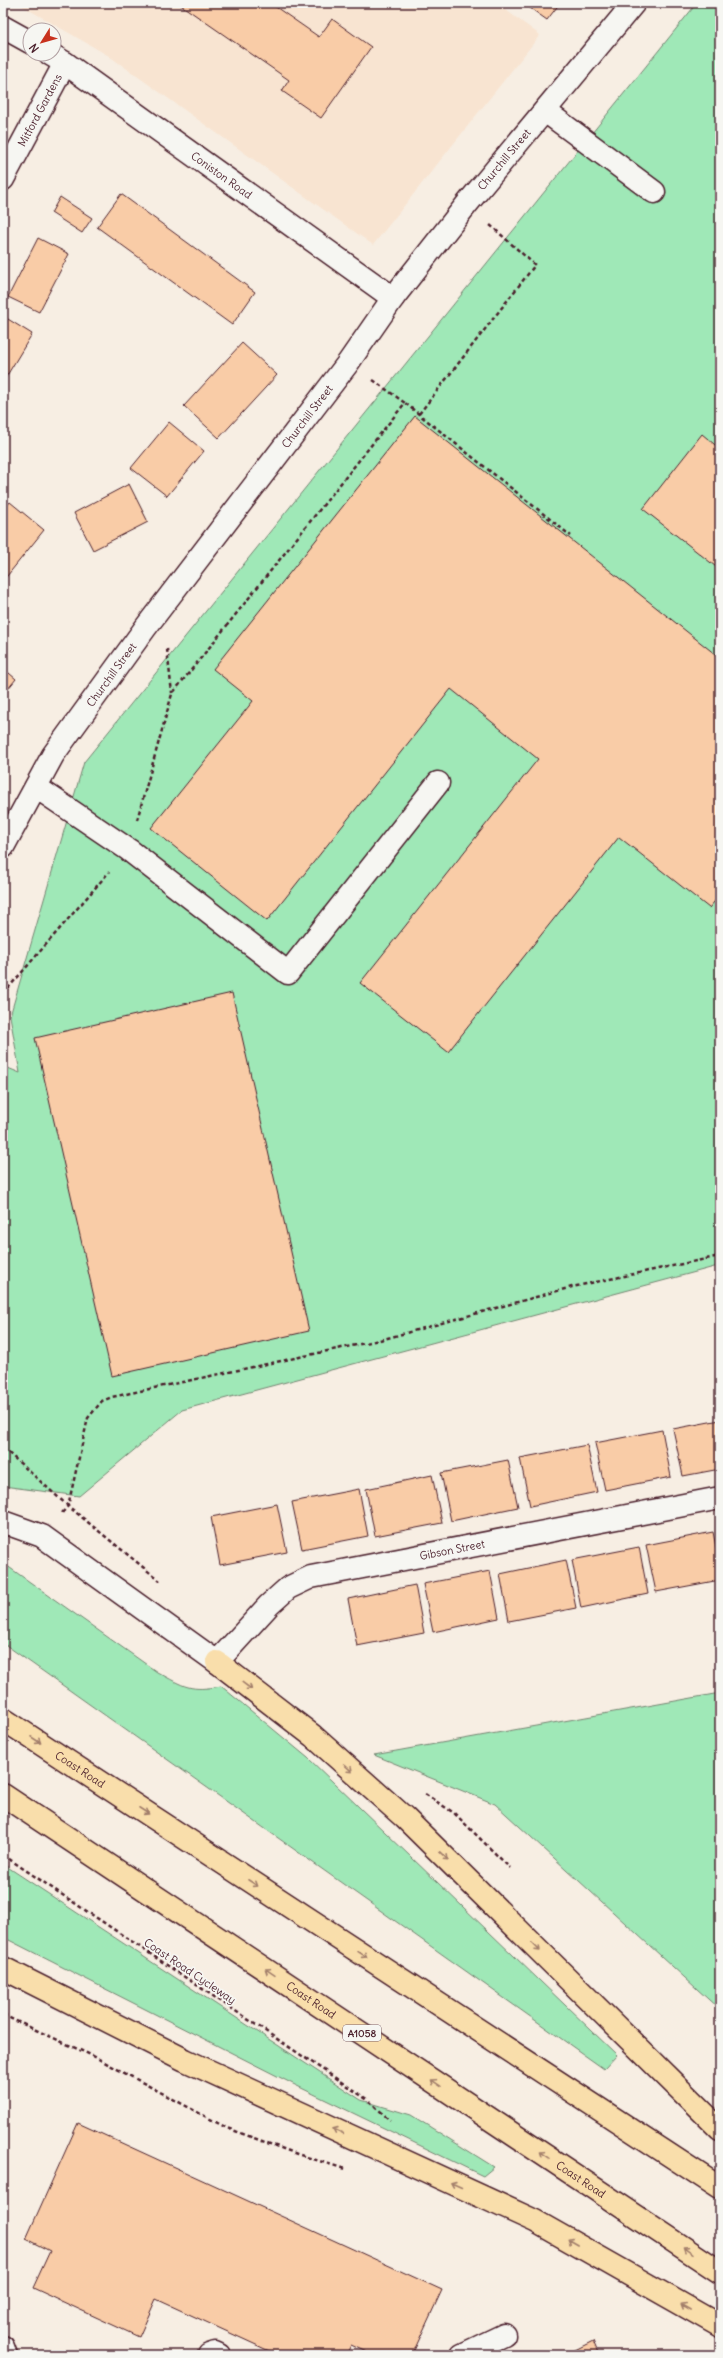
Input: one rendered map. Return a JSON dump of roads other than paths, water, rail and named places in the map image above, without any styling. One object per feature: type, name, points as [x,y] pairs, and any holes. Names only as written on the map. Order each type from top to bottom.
[{"type":"highway","points":[[216,1662],[313,1736],[405,1818],[720,2129]]},
{"type":"highway","name":"Coast Road","points":[[3,1719],[720,2188]]},
{"type":"highway","name":"Coast Road","points":[[3,1794],[720,2272]]},
{"type":"highway","points":[[3,1968],[185,2060],[535,2221],[720,2326]]},
{"type":"street","name":"Churchill Street","points":[[3,847],[53,755],[146,627],[348,363],[393,298],[467,204],[634,3]]},
{"type":"street","points":[[3,27],[22,38]]},
{"type":"street","name":"Coniston Road","points":[[62,61],[393,298]]},
{"type":"street","name":"Mitford Gardens","points":[[3,179],[56,62]]},
{"type":"street","points":[[545,111],[654,192]]},
{"type":"street","points":[[36,787],[129,850],[288,973],[438,783]]},
{"type":"street","name":"Gibson Street","points":[[216,1662],[268,1605],[288,1588],[311,1577],[720,1498]]},
{"type":"street","points":[[3,1522],[42,1536],[216,1662]]},
{"type":"street","points":[[462,2355],[504,2335]]},
{"type":"street","points":[[3,2347],[6,2355]]},
{"type":"street","points":[[209,2355],[215,2353],[219,2355]]}]
